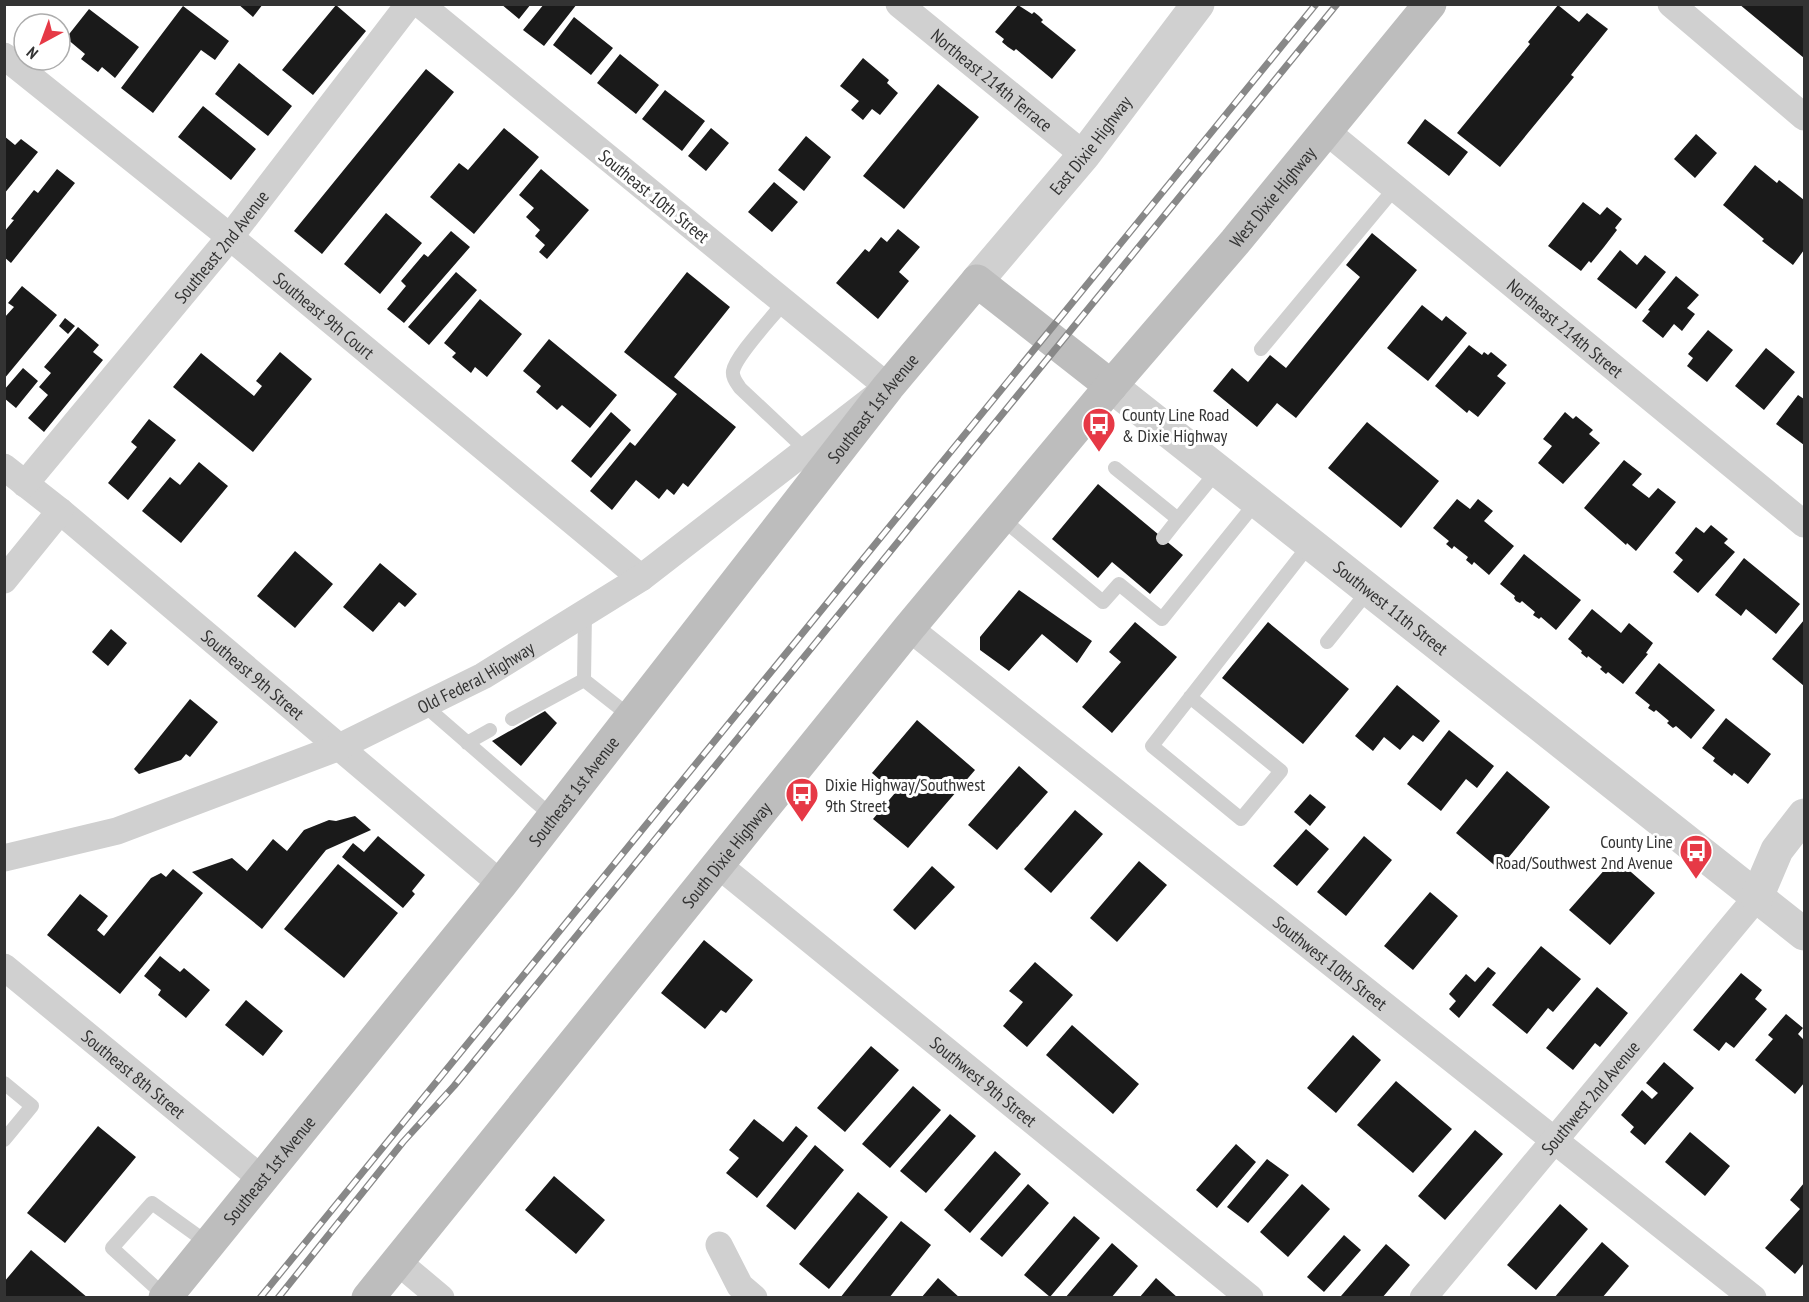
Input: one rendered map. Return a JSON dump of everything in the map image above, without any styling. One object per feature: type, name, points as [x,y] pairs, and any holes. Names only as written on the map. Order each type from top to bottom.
[{"type":"main road","name":"West Dixie Highway","points":[[1111,386],[1235,242],[1430,4]]},
{"type":"main road","name":"Southwest 11th Street","points":[[977,281],[1111,386]]},
{"type":"main road","name":"Southeast 1st Avenue","points":[[166,1297],[501,884],[888,387],[977,281]]},
{"type":"main road","name":"South Dixie Highway","points":[[368,1298],[909,628],[1111,386]]},
{"type":"street","name":"Southeast 2nd Avenue","points":[[15,475],[230,237],[409,4]]},
{"type":"street","name":"Southeast 10th Street","points":[[420,4],[888,387]]},
{"type":"street","name":"Northeast 214th Terrace","points":[[899,4],[1084,155]]},
{"type":"street","name":"East Dixie Highway","points":[[977,281],[1084,155],[1198,4]]},
{"type":"street","points":[[1671,4],[1804,117]]},
{"type":"street","name":"Southeast 9th Court","points":[[4,56],[230,237],[641,578]]},
{"type":"street","name":"Northeast 214th Street","points":[[1326,131],[1804,524]]},
{"type":"street","name":"Southwest 11th Street","points":[[1111,386],[1804,934]]},
{"type":"street","name":"Old Federal Highway","points":[[4,858],[117,831],[338,748],[483,676],[641,578],[888,387]]},
{"type":"street","name":"Southeast 9th Street","points":[[15,475],[501,884]]},
{"type":"street","points":[[4,580],[60,511]]},
{"type":"street","name":"Southwest 10th Street","points":[[909,628],[1753,1298]]},
{"type":"street","points":[[1757,897],[1777,850],[1804,814]]},
{"type":"street","name":"Southwest 9th Street","points":[[717,864],[1250,1298]]},
{"type":"street","name":"Southwest 2nd Avenue","points":[[1423,1298],[1757,897]]},
{"type":"street","name":"Southeast 8th Street","points":[[4,967],[263,1180]]},
{"type":"street","points":[[719,1245],[740,1286],[754,1298]]},
{"type":"street","points":[[398,1262],[441,1298]]},
{"type":"lane","points":[[1261,349],[1395,188]]},
{"type":"lane","points":[[784,302],[740,357],[733,370],[734,378],[740,388],[806,450]]},
{"type":"lane","points":[[1115,468],[1178,519]]},
{"type":"lane","points":[[1163,538],[1218,470]]},
{"type":"lane","points":[[1001,518],[1103,602],[1124,580],[1161,619],[1257,501]]},
{"type":"lane","points":[[1190,697],[1281,771],[1241,819],[1152,746],[1190,697],[1310,544]]},
{"type":"lane","points":[[1327,642],[1369,590]]},
{"type":"lane","points":[[584,680],[585,613]]},
{"type":"lane","points":[[584,680],[631,717]]},
{"type":"lane","points":[[512,719],[584,680]]},
{"type":"lane","points":[[424,705],[553,817]]},
{"type":"lane","points":[[467,743],[490,730]]},
{"type":"lane","points":[[4,1083],[32,1106],[4,1140]]},
{"type":"lane","points":[[166,1297],[112,1248],[152,1203],[209,1245]]},
{"type":"building","points":[[238,4],[263,4],[253,17]]},
{"type":"building","points":[[501,4],[531,4],[519,19]]},
{"type":"building","points":[[544,4],[577,4],[544,46],[523,30]]},
{"type":"building","points":[[1739,4],[1804,4],[1804,58]]},
{"type":"building","points":[[336,5],[366,31],[313,95],[282,70]]},
{"type":"building","points":[[1018,5],[1032,14],[1034,12],[1043,20],[1041,22],[1076,50],[1052,79],[1016,49],[1014,51],[1008,47],[1002,42],[1004,39],[995,32]]},
{"type":"building","points":[[1558,5],[1579,22],[1587,13],[1608,29],[1571,75],[1574,77],[1500,167],[1457,133],[1530,44],[1528,42]]},
{"type":"building","points":[[183,6],[229,41],[215,60],[201,50],[153,113],[121,88]]},
{"type":"building","points":[[89,9],[139,47],[115,78],[102,67],[98,72],[81,59],[85,54],[72,43],[72,30]]},
{"type":"building","points":[[574,17],[613,48],[591,75],[553,45]]},
{"type":"building","points":[[620,54],[659,85],[636,114],[597,83]]},
{"type":"building","points":[[863,58],[889,80],[887,83],[898,93],[880,115],[872,109],[863,120],[851,110],[859,101],[840,86]]},
{"type":"building","points":[[239,63],[292,106],[268,136],[215,94]]},
{"type":"building","points":[[426,69],[454,92],[322,254],[294,231]]},
{"type":"building","points":[[938,84],[979,117],[904,209],[863,176]]},
{"type":"building","points":[[665,90],[705,121],[682,151],[642,119]]},
{"type":"building","points":[[203,106],[256,149],[231,180],[178,137]]},
{"type":"building","points":[[1425,119],[1468,152],[1449,176],[1407,143]]},
{"type":"building","points":[[504,128],[539,157],[474,234],[430,197],[459,163],[468,170]]},
{"type":"building","points":[[711,128],[729,143],[706,171],[688,156]]},
{"type":"building","points":[[1696,134],[1717,153],[1695,178],[1674,159]]},
{"type":"building","points":[[4,136],[15,145],[21,139],[38,152],[4,194]]},
{"type":"building","points":[[806,136],[831,157],[804,191],[778,170]]},
{"type":"building","points":[[1755,165],[1777,183],[1779,180],[1804,200],[1804,250],[1793,265],[1762,241],[1764,239],[1723,205]]},
{"type":"building","points":[[57,169],[75,183],[11,263],[4,257],[4,232],[14,220],[11,219],[34,190],[38,193]]},
{"type":"building","points":[[541,169],[589,210],[547,259],[539,252],[545,245],[535,236],[540,230],[526,217],[534,208],[519,195]]},
{"type":"building","points":[[774,182],[798,202],[772,232],[748,212]]},
{"type":"building","points":[[1583,202],[1600,215],[1607,207],[1622,219],[1604,247],[1581,271],[1548,246]]},
{"type":"building","points":[[386,213],[422,243],[380,294],[344,264]]},
{"type":"building","points":[[898,229],[920,247],[899,272],[909,281],[878,319],[836,283],[865,249],[869,252],[881,237],[887,242]]},
{"type":"building","points":[[451,231],[470,247],[404,323],[387,309],[406,286],[401,281],[424,254],[428,257]]},
{"type":"building","points":[[1372,233],[1417,270],[1296,418],[1277,403],[1257,427],[1213,391],[1232,368],[1248,382],[1270,355],[1286,368],[1360,277],[1346,265]]},
{"type":"building","points":[[1620,250],[1637,265],[1645,255],[1666,272],[1636,309],[1597,279]]},
{"type":"building","points":[[456,272],[477,290],[429,345],[408,327]]},
{"type":"building","points":[[687,272],[730,307],[674,377],[736,427],[688,487],[683,483],[674,495],[667,489],[659,499],[636,480],[612,510],[590,491],[630,442],[635,446],[677,394],[624,352]]},
{"type":"building","points":[[1676,276],[1699,295],[1687,308],[1695,314],[1682,331],[1674,324],[1663,338],[1642,321],[1650,311],[1648,310]]},
{"type":"building","points":[[22,286],[57,315],[4,379],[4,318],[14,307],[8,303]]},
{"type":"building","points":[[480,299],[522,334],[487,377],[475,367],[471,373],[452,357],[456,353],[444,343]]},
{"type":"building","points":[[1422,305],[1442,321],[1446,316],[1467,333],[1428,381],[1387,348]]},
{"type":"building","points":[[65,318],[75,326],[68,334],[59,326]]},
{"type":"building","points":[[78,327],[99,345],[93,352],[103,360],[44,432],[28,418],[48,395],[39,387],[51,373],[44,367]]},
{"type":"building","points":[[1708,330],[1733,350],[1707,382],[1687,366],[1693,358],[1688,354]]},
{"type":"building","points":[[549,339],[617,395],[590,428],[562,405],[557,410],[536,392],[541,386],[523,371]]},
{"type":"building","points":[[1469,345],[1482,355],[1484,352],[1488,355],[1491,352],[1507,365],[1497,376],[1506,383],[1478,417],[1469,410],[1467,413],[1435,386]]},
{"type":"building","points":[[1766,348],[1795,372],[1764,410],[1735,386]]},
{"type":"building","points":[[280,352],[312,379],[253,452],[173,387],[201,353],[254,396],[262,386],[256,381]]},
{"type":"building","points":[[23,368],[38,381],[16,408],[4,398],[4,390]]},
{"type":"building","points":[[1798,395],[1804,399],[1804,445],[1776,424]]},
{"type":"building","points":[[611,412],[631,430],[591,478],[571,461]]},
{"type":"building","points":[[1565,412],[1573,419],[1576,416],[1593,430],[1589,434],[1600,443],[1563,484],[1538,463],[1552,446],[1543,439]]},
{"type":"building","points":[[149,419],[176,440],[128,500],[108,483],[137,447],[131,442]]},
{"type":"building","points":[[1367,422],[1439,481],[1401,528],[1328,468]]},
{"type":"building","points":[[1624,460],[1642,474],[1632,485],[1649,498],[1658,488],[1676,502],[1636,551],[1584,508]]},
{"type":"building","points":[[199,462],[228,486],[181,543],[142,511],[170,477],[180,485]]},
{"type":"building","points":[[1098,484],[1183,555],[1150,594],[1112,562],[1098,578],[1052,539]]},
{"type":"building","points":[[1457,499],[1470,509],[1478,499],[1493,511],[1484,521],[1514,546],[1489,575],[1474,562],[1472,565],[1466,560],[1468,557],[1454,546],[1452,549],[1446,544],[1449,541],[1433,528]]},
{"type":"building","points":[[1711,525],[1728,539],[1724,543],[1735,552],[1698,593],[1673,572],[1683,560],[1675,553],[1696,527],[1704,533]]},
{"type":"building","points":[[295,551],[333,584],[295,628],[257,596]]},
{"type":"building","points":[[1524,554],[1581,600],[1556,630],[1541,617],[1539,619],[1533,615],[1535,612],[1522,601],[1520,603],[1516,601],[1515,596],[1500,584]]},
{"type":"building","points":[[1744,558],[1800,604],[1776,634],[1746,609],[1741,616],[1715,595]]},
{"type":"building","points":[[380,563],[417,594],[405,607],[399,602],[373,632],[343,607]]},
{"type":"building","points":[[1019,590],[1092,641],[1077,663],[1042,634],[1009,671],[980,650],[980,637]]},
{"type":"building","points":[[1592,609],[1621,633],[1629,623],[1653,643],[1646,653],[1648,654],[1623,684],[1608,672],[1606,674],[1600,669],[1602,667],[1588,656],[1587,658],[1568,639]]},
{"type":"building","points":[[1804,620],[1804,686],[1772,659]]},
{"type":"building","points":[[1135,622],[1177,657],[1112,733],[1082,707],[1121,662],[1109,652]]},
{"type":"building","points":[[1268,622],[1349,689],[1303,744],[1222,678]]},
{"type":"building","points":[[111,629],[127,643],[108,666],[92,652]]},
{"type":"building","points":[[1659,663],[1715,710],[1691,739],[1676,726],[1673,728],[1667,723],[1669,721],[1656,710],[1654,712],[1648,708],[1650,705],[1635,693]]},
{"type":"building","points":[[1397,685],[1440,721],[1423,742],[1413,735],[1400,750],[1384,737],[1373,751],[1355,736]]},
{"type":"building","points":[[190,699],[218,722],[190,757],[186,754],[181,760],[139,774],[134,769]]},
{"type":"building","points":[[545,711],[557,723],[521,766],[492,741]]},
{"type":"building","points":[[1726,718],[1771,754],[1748,784],[1734,773],[1732,776],[1713,761],[1715,758],[1702,748]]},
{"type":"building","points":[[917,720],[975,770],[908,848],[873,819],[895,793],[872,773]]},
{"type":"building","points":[[1449,730],[1494,766],[1477,788],[1466,779],[1441,811],[1407,784]]},
{"type":"building","points":[[1019,766],[1048,792],[997,850],[968,825]]},
{"type":"building","points":[[1507,771],[1550,807],[1499,869],[1456,833]]},
{"type":"building","points":[[1310,794],[1326,807],[1310,826],[1294,812]]},
{"type":"building","points":[[1075,810],[1103,834],[1051,893],[1024,869]]},
{"type":"building","points":[[355,816],[371,830],[326,850],[262,929],[192,872],[232,858],[247,871],[273,839],[287,851],[304,830],[329,820],[336,821]]},
{"type":"building","points":[[1306,829],[1329,849],[1297,886],[1273,866]]},
{"type":"building","points":[[378,836],[425,875],[412,891],[415,894],[403,908],[342,857],[353,843],[364,852]]},
{"type":"building","points":[[1364,836],[1392,860],[1346,916],[1317,892]]},
{"type":"building","points":[[1615,858],[1655,893],[1610,945],[1569,910]]},
{"type":"building","points":[[1139,861],[1167,885],[1117,942],[1090,918]]},
{"type":"building","points":[[338,864],[398,913],[344,978],[284,929]]},
{"type":"building","points":[[932,866],[955,887],[915,930],[893,910]]},
{"type":"building","points":[[173,869],[203,893],[120,994],[47,935],[80,894],[108,916],[97,930],[104,936],[151,878],[161,873],[166,877]]},
{"type":"building","points":[[1430,892],[1458,916],[1413,970],[1384,946]]},
{"type":"building","points":[[704,940],[753,980],[726,1013],[721,1010],[705,1029],[661,993]]},
{"type":"building","points":[[1541,946],[1581,979],[1553,1012],[1548,1008],[1527,1034],[1492,1005]]},
{"type":"building","points":[[160,956],[180,972],[184,968],[210,990],[186,1018],[158,995],[161,990],[144,976]]},
{"type":"building","points":[[1035,962],[1073,995],[1027,1047],[1003,1026],[1023,1002],[1009,991]]},
{"type":"building","points":[[1488,967],[1496,973],[1459,1018],[1449,1009],[1456,1001],[1449,994],[1466,974],[1475,982]]},
{"type":"building","points":[[1741,973],[1762,990],[1755,999],[1767,1009],[1734,1048],[1726,1042],[1719,1051],[1693,1030]]},
{"type":"building","points":[[1597,987],[1628,1013],[1600,1047],[1595,1043],[1573,1070],[1546,1048]]},
{"type":"building","points":[[246,1000],[283,1031],[263,1056],[225,1025]]},
{"type":"building","points":[[1786,1014],[1803,1028],[1798,1034],[1804,1040],[1804,1083],[1795,1094],[1755,1060],[1773,1039],[1768,1035]]},
{"type":"building","points":[[1072,1025],[1139,1084],[1113,1114],[1046,1055]]},
{"type":"building","points":[[1353,1035],[1381,1060],[1336,1113],[1307,1088]]},
{"type":"building","points":[[871,1046],[899,1070],[845,1132],[817,1108]]},
{"type":"building","points":[[1664,1062],[1694,1088],[1645,1145],[1630,1132],[1634,1127],[1621,1115],[1642,1090],[1652,1099],[1658,1093],[1646,1083]]},
{"type":"building","points":[[1396,1081],[1452,1129],[1413,1173],[1357,1125]]},
{"type":"building","points":[[913,1086],[941,1110],[890,1168],[862,1144]]},
{"type":"building","points":[[950,1114],[976,1136],[926,1193],[900,1171]]},
{"type":"building","points":[[754,1119],[783,1142],[796,1126],[808,1136],[757,1198],[726,1173],[739,1158],[729,1150]]},
{"type":"building","points":[[98,1126],[136,1157],[65,1243],[27,1213]]},
{"type":"building","points":[[1475,1130],[1503,1154],[1445,1220],[1418,1196]]},
{"type":"building","points":[[1690,1132],[1730,1166],[1705,1196],[1665,1162]]},
{"type":"building","points":[[1236,1144],[1256,1162],[1217,1208],[1196,1190]]},
{"type":"building","points":[[815,1145],[844,1170],[795,1230],[766,1206]]},
{"type":"building","points":[[995,1151],[1021,1174],[970,1233],[944,1210]]},
{"type":"building","points":[[1267,1159],[1289,1175],[1248,1223],[1227,1207]]},
{"type":"building","points":[[554,1176],[605,1220],[576,1254],[525,1210]]},
{"type":"building","points":[[1804,1183],[1804,1263],[1795,1274],[1765,1248],[1800,1209],[1790,1200]]},
{"type":"building","points":[[1028,1184],[1049,1203],[1002,1257],[980,1239]]},
{"type":"building","points":[[1302,1184],[1330,1209],[1288,1257],[1260,1232]]},
{"type":"building","points":[[858,1192],[888,1217],[829,1289],[799,1264]]},
{"type":"building","points":[[1560,1204],[1588,1229],[1536,1290],[1507,1265]]},
{"type":"building","points":[[1074,1216],[1100,1238],[1050,1297],[1024,1275]]},
{"type":"building","points":[[901,1221],[931,1245],[889,1298],[840,1298]]},
{"type":"building","points":[[1344,1235],[1361,1250],[1324,1292],[1307,1277]]},
{"type":"building","points":[[1602,1242],[1629,1266],[1602,1298],[1554,1298]]},
{"type":"building","points":[[1112,1243],[1138,1266],[1111,1298],[1065,1298]]},
{"type":"building","points":[[1386,1244],[1410,1265],[1382,1298],[1343,1298],[1341,1296]]},
{"type":"building","points":[[31,1250],[88,1298],[4,1298],[4,1282]]},
{"type":"building","points":[[938,1278],[960,1298],[921,1298]]},
{"type":"building","points":[[1156,1278],[1178,1298],[1139,1298]]},
{"type":"railway","points":[[260,1298],[1316,4]]},
{"type":"railway","points":[[278,1298],[403,1142],[454,1086],[1337,4]]},
{"type":"place","name":"County Line Road & Dixie Highway","points":[[1099,453]]},
{"type":"place","name":"Dixie Highway/Southwest 9th Street","points":[[802,823]]},
{"type":"place","name":"County Line Road/Southwest 2nd Avenue","points":[[1696,880]]}]
